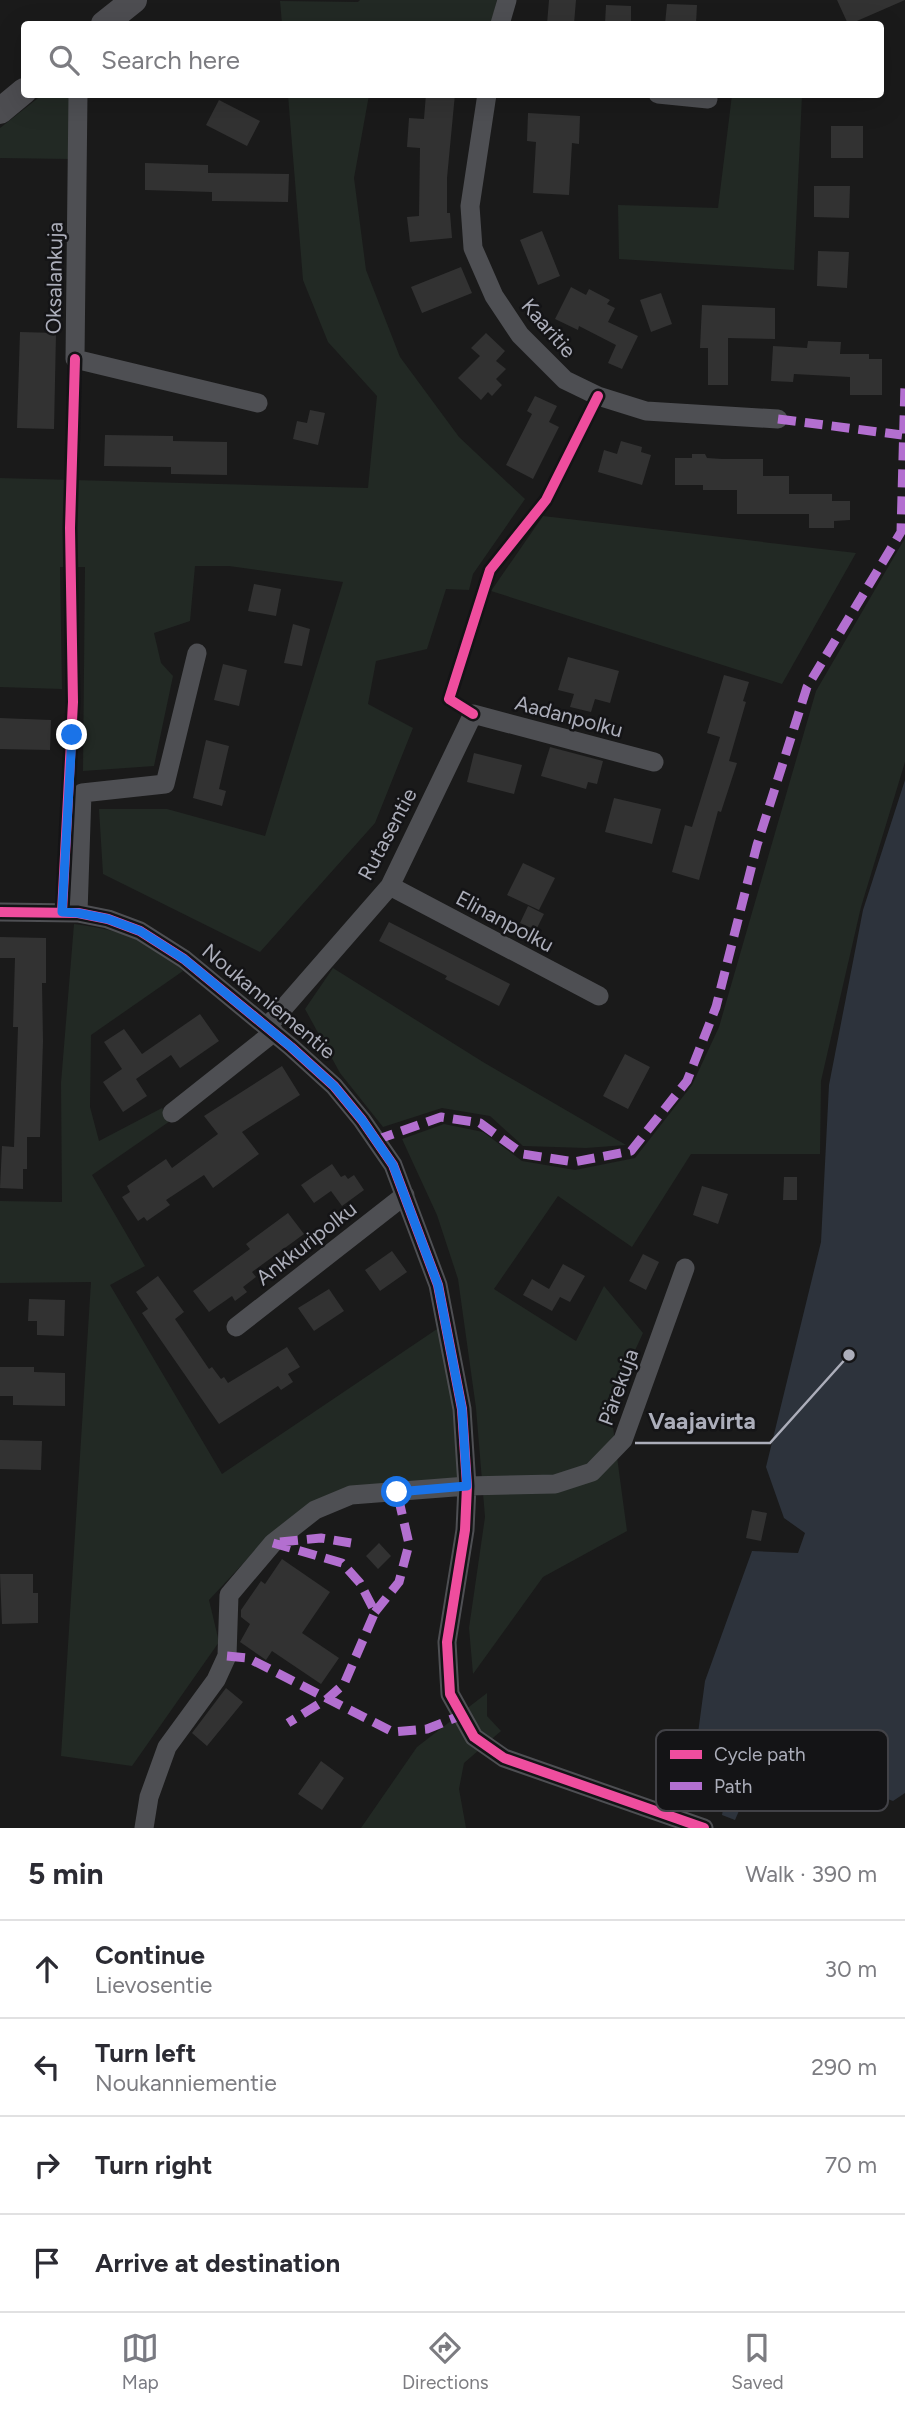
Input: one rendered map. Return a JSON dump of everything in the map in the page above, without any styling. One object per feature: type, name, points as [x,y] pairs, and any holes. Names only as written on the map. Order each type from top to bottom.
[{"type":"street","points":[[108,21],[134,0]]},
{"type":"street","points":[[501,21],[507,0]]},
{"type":"street","points":[[0,111],[21,93]]},
{"type":"street","name":"Oksalankuja","points":[[78,98],[75,359],[258,404]]},
{"type":"street","name":"Kaaritie","points":[[486,98],[470,206],[473,248],[494,296],[520,335],[565,380],[598,396],[646,411],[778,419]]},
{"type":"street","points":[[698,98],[708,99]]},
{"type":"street","points":[[78,913],[82,793],[165,784],[197,653]]},
{"type":"street","name":"Aadanpolku","points":[[472,714],[654,762]]},
{"type":"street","name":"Rutasentie","points":[[172,1113],[271,1030],[390,886],[472,714]]},
{"type":"street","name":"Elinanpolku","points":[[390,886],[600,996]]},
{"type":"street","name":"Noukanniementie","points":[[0,912],[78,913],[108,919],[140,931],[184,959],[271,1030],[334,1086],[362,1120],[393,1165],[438,1285],[462,1409],[467,1486],[465,1530],[447,1642],[450,1694],[474,1737],[504,1758],[704,1828]]},
{"type":"street","name":"Ankkuripolku","points":[[236,1327],[405,1195]]},
{"type":"street","name":"Pärekuja","points":[[145,1828],[149,1797],[167,1747],[216,1680],[227,1656],[229,1595],[273,1543],[315,1510],[351,1495],[467,1486],[555,1484],[592,1472],[623,1440],[685,1268]]},
{"type":"shaded area","points":[[497,0],[492,21],[282,21],[280,1]]},
{"type":"shaded area","points":[[38,98],[70,98],[70,159],[0,158],[0,128]]},
{"type":"shaded area","points":[[288,98],[368,98],[354,178],[366,270],[400,357],[459,437],[525,499],[473,574],[469,590],[446,589],[427,649],[376,661],[368,704],[413,728],[375,823],[260,952],[103,874],[99,809],[167,809],[265,836],[343,582],[229,566],[195,566],[190,621],[154,633],[161,663],[173,676],[154,766],[83,771],[85,567],[60,567],[62,689],[0,687],[0,478],[368,488],[377,396],[328,342],[303,280]]},
{"type":"shaded area","points":[[732,98],[802,98],[794,270],[619,259],[618,205],[718,208]]},
{"type":"shaded area","points":[[543,516],[856,553],[782,684],[491,591]]},
{"type":"shaded area","points":[[905,538],[905,762],[861,907],[821,1081],[820,1154],[691,1154],[632,1247],[558,1196],[494,1289],[576,1341],[604,1286],[643,1333],[610,1405],[627,1531],[543,1577],[473,1674],[469,1628],[485,1517],[476,1408],[458,1279],[437,1215],[402,1139],[444,1124],[483,1132],[522,1161],[575,1170],[635,1158],[692,1085],[719,1027],[816,691]]},
{"type":"shaded area","points":[[905,780],[905,1793],[893,1801],[888,1799],[888,1730],[698,1730],[705,1681],[752,1551],[798,1553],[805,1533],[784,1518],[766,1467],[821,1242],[829,1085],[863,910]]},
{"type":"shaded area","points":[[74,924],[104,929],[147,943],[183,971],[91,1035],[90,1107],[99,1141],[162,1108],[170,1121],[92,1175],[145,1266],[110,1285],[222,1474],[440,1327],[455,1411],[460,1479],[349,1490],[267,1538],[209,1600],[219,1642],[132,1766],[61,1756],[91,1282],[0,1283],[0,1201],[62,1202],[61,1083]]},
{"type":"shaded area","points":[[333,968],[483,1062],[626,1145],[586,1148],[523,1146],[490,1116],[442,1108],[383,1127],[340,1073],[305,1009]]},
{"type":"shaded area","points":[[487,1693],[487,1716],[501,1731],[464,1763],[459,1789],[466,1828],[361,1828],[417,1747]]},
{"type":"shaded area","points":[[723,1811],[739,1811],[735,1820],[722,1815]]},
{"type":"building","points":[[549,0],[576,0],[574,21],[547,21]]},
{"type":"building","points":[[837,0],[905,0],[857,21],[847,21]]},
{"type":"building","points":[[667,4],[697,5],[696,21],[665,21]]},
{"type":"building","points":[[606,5],[631,6],[631,21],[605,21]]},
{"type":"building","points":[[426,98],[455,98],[447,178],[447,213],[450,213],[452,238],[410,242],[407,217],[419,216],[420,148],[407,147],[409,118],[424,119]]},
{"type":"building","points":[[219,100],[260,121],[247,146],[206,125]]},
{"type":"building","points":[[528,113],[580,116],[579,144],[572,143],[569,195],[533,193],[536,142],[527,141]]},
{"type":"building","points":[[831,126],[863,126],[863,158],[831,158]]},
{"type":"building","points":[[145,163],[208,165],[208,173],[289,174],[288,202],[212,201],[212,192],[145,190]]},
{"type":"building","points":[[814,186],[850,186],[849,218],[814,217]]},
{"type":"building","points":[[542,231],[560,276],[538,285],[520,240]]},
{"type":"building","points":[[818,251],[849,252],[847,288],[817,286]]},
{"type":"building","points":[[461,267],[472,293],[422,313],[411,287]]},
{"type":"building","points":[[571,287],[586,295],[589,289],[610,300],[607,304],[615,308],[608,322],[638,336],[622,369],[608,363],[616,345],[579,326],[578,330],[555,319]]},
{"type":"building","points":[[661,293],[672,324],[651,332],[640,300]]},
{"type":"building","points":[[702,305],[775,308],[775,339],[728,338],[728,385],[708,385],[708,348],[700,348]]},
{"type":"building","points":[[20,332],[56,333],[54,429],[17,428]]},
{"type":"building","points":[[486,333],[505,351],[496,361],[506,369],[496,379],[502,385],[492,396],[488,392],[481,400],[458,378],[480,356],[471,348]]},
{"type":"building","points":[[808,341],[841,342],[840,354],[869,354],[869,359],[882,359],[882,395],[850,395],[850,377],[794,374],[793,382],[771,381],[773,346],[807,348]]},
{"type":"building","points":[[535,396],[557,406],[549,422],[559,427],[533,479],[506,465],[532,414],[527,411]]},
{"type":"building","points":[[310,410],[325,413],[318,445],[293,439],[297,421],[307,423]]},
{"type":"building","points":[[105,435],[173,436],[173,441],[227,442],[227,475],[171,474],[171,467],[104,466]]},
{"type":"building","points":[[621,441],[642,447],[641,452],[651,455],[642,485],[598,472],[604,450],[617,454]]},
{"type":"building","points":[[692,454],[705,454],[707,458],[763,459],[763,476],[789,476],[789,494],[832,494],[832,501],[850,501],[850,520],[834,521],[834,528],[809,528],[809,514],[737,514],[737,490],[703,490],[703,485],[675,485],[675,458],[692,458]]},
{"type":"building","points":[[254,584],[281,589],[276,616],[248,611]]},
{"type":"building","points":[[293,624],[310,629],[302,666],[284,663]]},
{"type":"building","points":[[568,657],[619,671],[610,703],[595,699],[591,712],[570,707],[574,694],[558,690]]},
{"type":"building","points":[[223,664],[247,670],[239,706],[214,700]]},
{"type":"building","points":[[724,675],[749,682],[729,761],[737,763],[721,812],[718,811],[699,880],[672,872],[685,825],[692,827],[720,737],[707,733]]},
{"type":"building","points":[[0,718],[51,720],[50,750],[0,749]]},
{"type":"building","points":[[206,740],[229,746],[219,789],[226,791],[222,806],[193,798]]},
{"type":"building","points":[[550,747],[603,761],[597,784],[588,782],[586,789],[541,776]]},
{"type":"building","points":[[474,753],[522,765],[514,794],[467,782]]},
{"type":"building","points":[[614,798],[661,809],[652,844],[605,832]]},
{"type":"building","points":[[523,863],[555,878],[539,910],[507,895]]},
{"type":"building","points":[[528,906],[544,914],[536,930],[520,923]]},
{"type":"building","points":[[389,922],[510,984],[499,1006],[379,941]]},
{"type":"building","points":[[0,937],[46,938],[46,983],[42,983],[40,1137],[27,1137],[27,1169],[23,1169],[23,1189],[0,1188],[2,1146],[14,1147],[18,1027],[13,1027],[15,958],[0,958]]},
{"type":"building","points":[[200,1014],[219,1041],[180,1068],[171,1055],[136,1079],[147,1096],[123,1112],[103,1082],[122,1069],[104,1042],[124,1029],[142,1054]]},
{"type":"building","points":[[625,1054],[650,1067],[628,1109],[603,1096]]},
{"type":"building","points":[[282,1066],[300,1095],[242,1132],[259,1154],[213,1188],[204,1175],[166,1200],[170,1205],[147,1221],[144,1217],[138,1221],[122,1197],[130,1192],[127,1186],[166,1159],[172,1168],[218,1134],[204,1116]]},
{"type":"building","points":[[332,1164],[341,1177],[345,1175],[348,1179],[354,1175],[364,1190],[342,1206],[331,1191],[314,1203],[301,1185]]},
{"type":"building","points":[[784,1177],[797,1177],[797,1200],[783,1200]]},
{"type":"building","points":[[702,1186],[728,1194],[718,1224],[693,1215]]},
{"type":"building","points":[[288,1213],[304,1234],[252,1272],[256,1277],[243,1287],[247,1292],[235,1301],[232,1296],[209,1312],[193,1291],[250,1249],[246,1244]]},
{"type":"building","points":[[392,1251],[407,1272],[380,1291],[365,1270]]},
{"type":"building","points":[[643,1254],[659,1262],[646,1290],[629,1281]]},
{"type":"building","points":[[563,1264],[585,1276],[570,1302],[560,1297],[552,1311],[523,1295],[532,1279],[549,1289]]},
{"type":"building","points":[[158,1276],[184,1312],[175,1319],[209,1369],[212,1367],[221,1379],[224,1377],[228,1383],[287,1347],[300,1367],[288,1374],[293,1382],[281,1390],[278,1386],[219,1424],[142,1313],[148,1309],[136,1292]]},
{"type":"building","points":[[329,1289],[344,1311],[314,1331],[298,1308]]},
{"type":"building","points":[[29,1299],[65,1300],[64,1336],[37,1335],[37,1321],[28,1321]]},
{"type":"building","points":[[0,1367],[34,1367],[34,1372],[65,1373],[65,1406],[13,1405],[13,1396],[0,1396]]},
{"type":"building","points":[[0,1440],[42,1441],[41,1470],[0,1469]]},
{"type":"building","points":[[752,1510],[767,1513],[761,1541],[746,1538]]},
{"type":"building","points":[[379,1543],[391,1556],[378,1569],[366,1556]]},
{"type":"building","points":[[282,1559],[330,1592],[302,1633],[339,1658],[321,1684],[272,1651],[266,1660],[240,1642],[250,1624],[241,1617],[241,1610],[261,1581],[265,1584]]},
{"type":"building","points":[[0,1574],[33,1574],[33,1593],[38,1593],[38,1623],[2,1624]]},
{"type":"building","points":[[226,1688],[243,1702],[207,1746],[192,1733]]},
{"type":"building","points":[[321,1761],[344,1778],[322,1810],[298,1794]]},
{"type":"marked path","points":[[376,1140],[441,1117],[480,1123],[523,1154],[574,1162],[631,1151],[687,1081],[716,1007],[757,845],[807,687],[901,532],[905,384]]},
{"type":"marked path","points":[[778,419],[902,435]]},
{"type":"marked path","points":[[375,1612],[399,1582],[409,1544],[397,1492]]},
{"type":"marked path","points":[[280,1542],[321,1538],[351,1543]]},
{"type":"marked path","points":[[273,1543],[342,1563],[360,1583],[375,1612],[344,1684],[327,1699],[288,1723]]},
{"type":"marked path","points":[[227,1656],[248,1658],[393,1732],[427,1729],[462,1715]]},
{"type":"cycle path","points":[[62,912],[73,702],[70,528],[75,359]]},
{"type":"cycle path","points":[[473,714],[449,699],[490,570],[546,500],[598,396]]},
{"type":"cycle path","points":[[0,912],[78,913],[108,919],[140,931],[184,959],[291,1047],[334,1086],[362,1120],[393,1165],[438,1285],[462,1409],[467,1486],[465,1530],[447,1642],[450,1694],[474,1737],[504,1758],[704,1828]]},
{"type":"place","name":"Vaajavirta","points":[[849,1355]]},
{"type":"route","points":[[72,735],[62,912],[108,919],[140,931],[184,959],[334,1086],[393,1165],[438,1285],[462,1409],[467,1486],[397,1492]]}]
